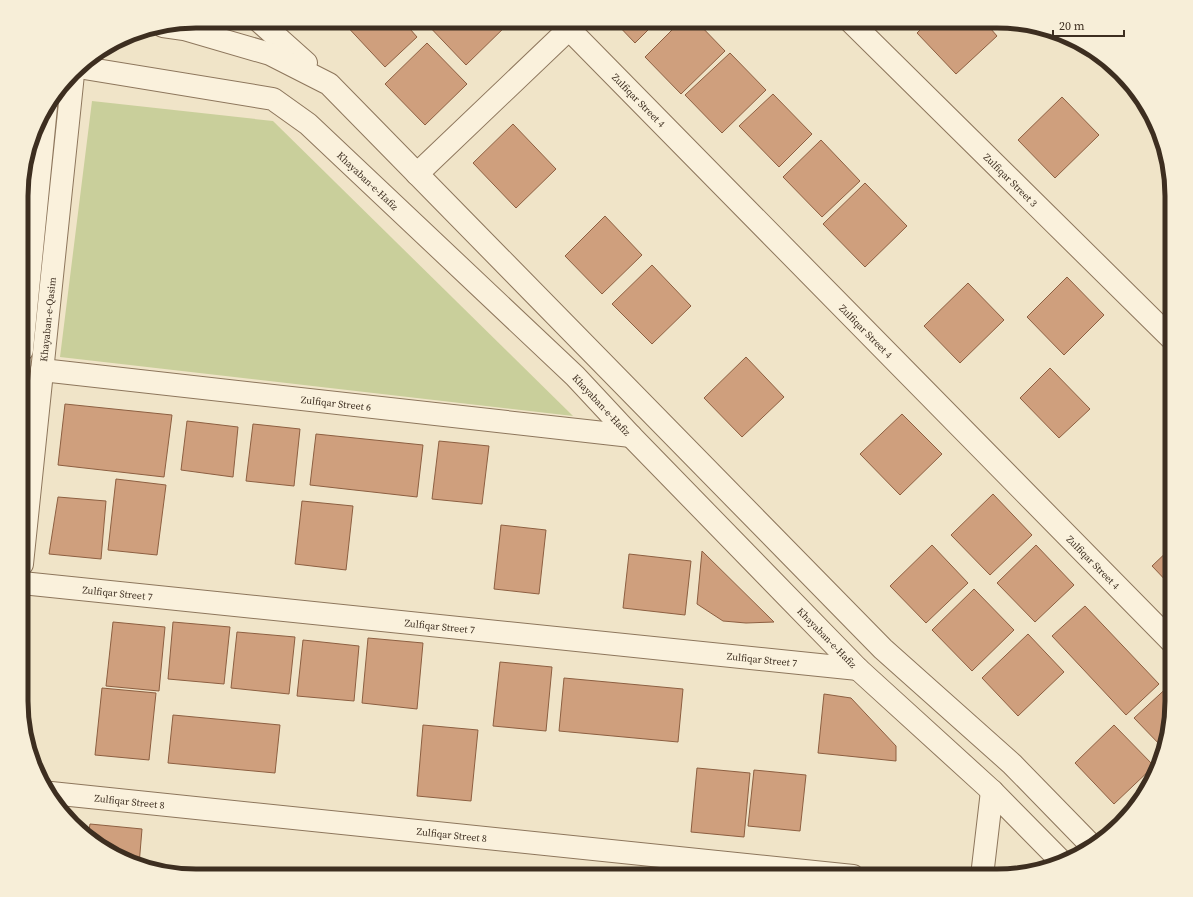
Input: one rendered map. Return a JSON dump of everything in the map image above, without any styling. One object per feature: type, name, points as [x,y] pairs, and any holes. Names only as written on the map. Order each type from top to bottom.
[{"type":"street","points":[[180,28],[270,54],[329,84]]},
{"type":"street","points":[[267,28],[329,84],[883,649],[1012,764],[1088,842]]},
{"type":"street","points":[[417,174],[562,28]]},
{"type":"street","name":"Zulfiqar Street 4","points":[[568,28],[1165,635]]},
{"type":"street","name":"Zulfiqar Street 3","points":[[857,28],[1165,332]]},
{"type":"street","name":"Khayaban-e-Hafiz","points":[[87,68],[273,99],[308,124],[575,376],[631,436],[858,669],[992,791],[1057,857]]},
{"type":"street","name":"Khayaban-e-Qasim","points":[[28,506],[71,84]]},
{"type":"street","points":[[28,289],[44,124]]},
{"type":"street","name":"Zulfiqar Street 6","points":[[42,370],[631,436]]},
{"type":"street","name":"Zulfiqar Street 7","points":[[28,584],[858,669]]},
{"type":"street","points":[[983,869],[992,791]]},
{"type":"street","name":"Zulfiqar Street 8","points":[[56,793],[785,869]]},
{"type":"green space","points":[[92,101],[273,121],[573,416],[60,357]]},
{"type":"building","points":[[349,28],[409,28],[417,37],[385,67]]},
{"type":"building","points":[[431,28],[504,28],[466,65]]},
{"type":"building","points":[[621,28],[650,28],[635,43]]},
{"type":"building","points":[[674,28],[703,28],[725,51],[681,94],[645,57]]},
{"type":"building","points":[[922,28],[990,28],[997,36],[956,74],[917,33]]},
{"type":"building","points":[[427,43],[467,84],[425,125],[385,84]]},
{"type":"building","points":[[730,53],[766,90],[722,133],[685,95]]},
{"type":"building","points":[[773,94],[812,134],[779,167],[739,126]]},
{"type":"building","points":[[1062,97],[1099,135],[1055,178],[1018,140]]},
{"type":"building","points":[[513,124],[556,169],[516,208],[473,163]]},
{"type":"building","points":[[821,140],[860,181],[822,217],[783,177]]},
{"type":"building","points":[[865,183],[907,226],[865,267],[823,224]]},
{"type":"building","points":[[605,216],[642,255],[602,294],[565,256]]},
{"type":"building","points":[[652,265],[691,306],[652,344],[612,304]]},
{"type":"building","points":[[1067,277],[1104,315],[1064,355],[1027,317]]},
{"type":"building","points":[[968,283],[1004,320],[960,363],[924,326]]},
{"type":"building","points":[[746,357],[784,397],[742,437],[704,398]]},
{"type":"building","points":[[1050,368],[1090,409],[1059,438],[1020,398]]},
{"type":"building","points":[[65,404],[172,415],[164,477],[58,465]]},
{"type":"building","points":[[902,414],[942,454],[900,495],[860,454]]},
{"type":"building","points":[[187,421],[238,427],[233,477],[181,470]]},
{"type":"building","points":[[253,424],[300,429],[294,486],[246,481]]},
{"type":"building","points":[[316,434],[423,445],[417,497],[310,485]]},
{"type":"building","points":[[439,441],[489,446],[482,504],[432,499]]},
{"type":"building","points":[[116,479],[166,485],[157,555],[108,550]]},
{"type":"building","points":[[993,494],[1032,535],[990,575],[951,535]]},
{"type":"building","points":[[58,497],[106,501],[101,559],[49,554]]},
{"type":"building","points":[[302,501],[353,506],[346,570],[295,564]]},
{"type":"building","points":[[501,525],[546,530],[539,594],[494,589]]},
{"type":"building","points":[[932,545],[968,583],[926,623],[890,586]]},
{"type":"building","points":[[1036,545],[1074,585],[1035,622],[997,583]]},
{"type":"building","points":[[702,551],[774,622],[746,623],[723,621],[697,604]]},
{"type":"building","points":[[629,554],[691,561],[685,615],[623,608]]},
{"type":"building","points":[[1165,554],[1165,580],[1152,566]]},
{"type":"building","points":[[974,589],[1014,630],[972,671],[932,630]]},
{"type":"building","points":[[1085,606],[1159,684],[1126,715],[1052,636]]},
{"type":"building","points":[[113,622],[165,627],[159,691],[106,686]]},
{"type":"building","points":[[173,622],[230,627],[224,684],[168,679]]},
{"type":"building","points":[[237,632],[295,637],[289,694],[231,688]]},
{"type":"building","points":[[1028,634],[1064,672],[1018,716],[982,678]]},
{"type":"building","points":[[368,638],[423,643],[417,709],[362,703]]},
{"type":"building","points":[[303,640],[359,646],[354,701],[297,696]]},
{"type":"building","points":[[500,662],[552,667],[546,731],[493,726]]},
{"type":"building","points":[[564,678],[683,689],[678,742],[559,731]]},
{"type":"building","points":[[102,688],[156,693],[149,760],[95,755]]},
{"type":"building","points":[[1165,689],[1164,723],[1159,744],[1134,718]]},
{"type":"building","points":[[824,694],[851,698],[896,746],[896,761],[818,753]]},
{"type":"building","points":[[173,715],[280,725],[275,773],[168,763]]},
{"type":"building","points":[[423,725],[478,730],[471,801],[417,796]]},
{"type":"building","points":[[1114,725],[1152,764],[1150,770],[1114,804],[1075,763]]},
{"type":"building","points":[[697,768],[750,773],[744,837],[691,832]]},
{"type":"building","points":[[754,770],[806,775],[800,831],[748,826]]},
{"type":"building","points":[[90,824],[142,829],[140,859],[122,852],[103,841],[89,830]]}]
